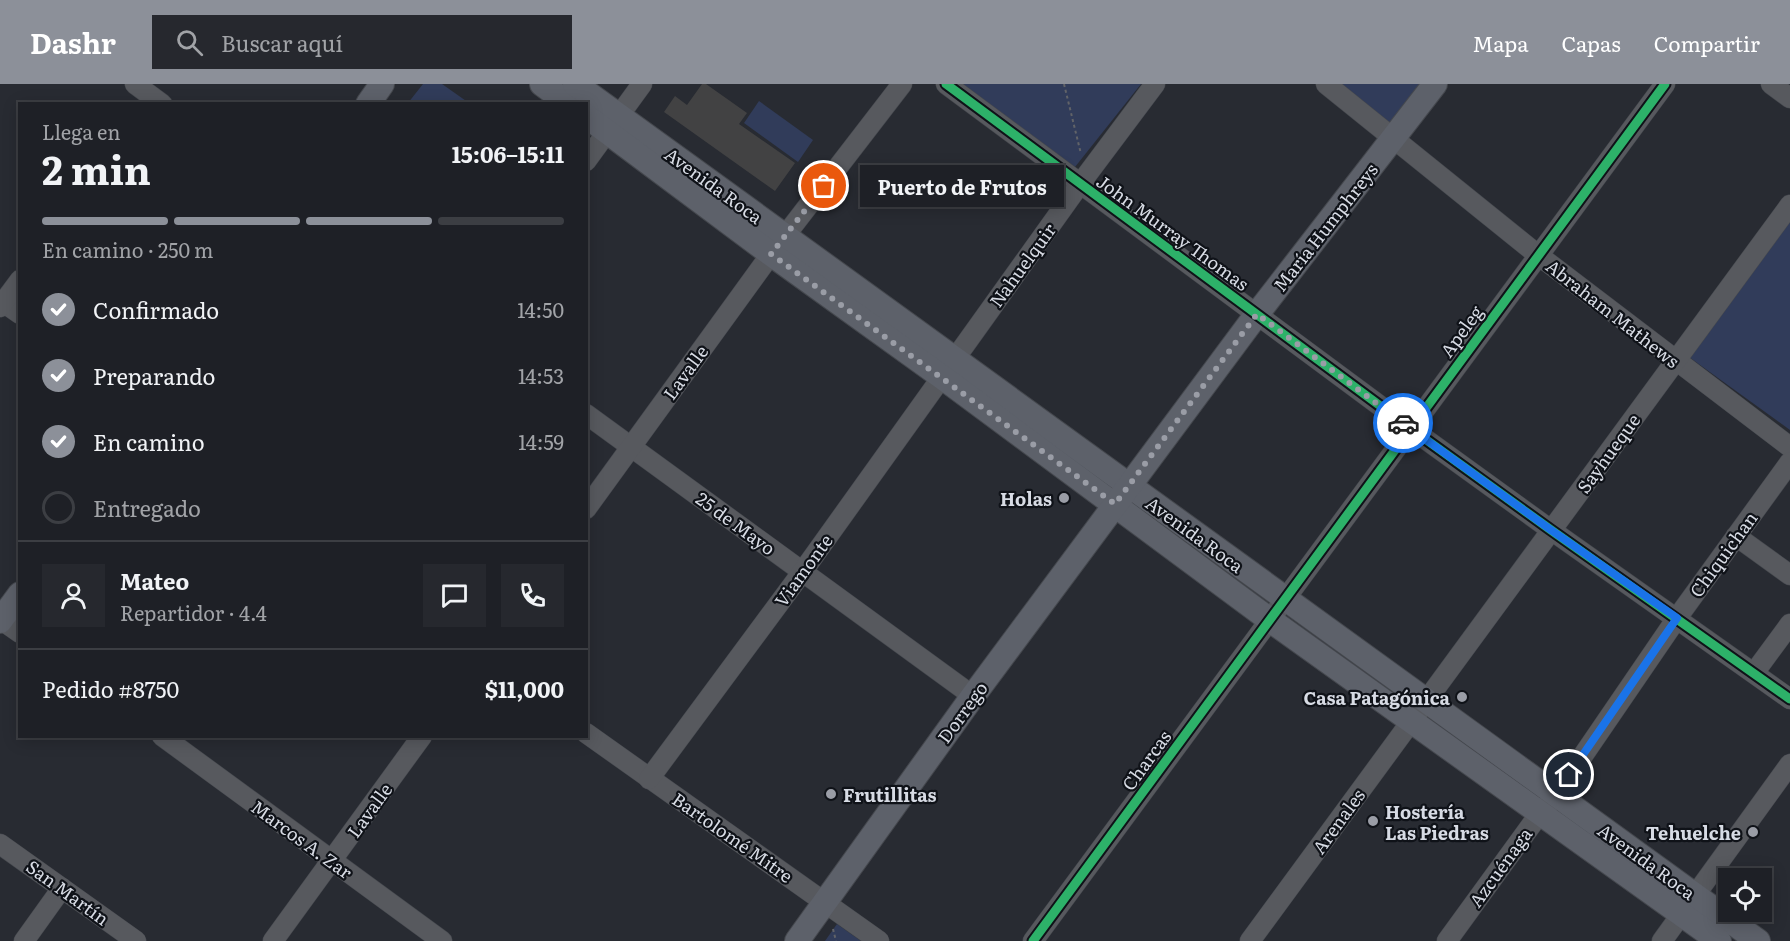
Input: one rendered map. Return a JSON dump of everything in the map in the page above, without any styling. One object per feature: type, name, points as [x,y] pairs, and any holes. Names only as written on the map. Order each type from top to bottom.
[{"type":"main road","points":[[369,102],[382,84]]},
{"type":"main road","points":[[542,84],[566,102]]},
{"type":"main road","name":"Avenida Roca","points":[[575,84],[614,124],[1122,495],[1285,599],[1427,701],[1548,804]]},
{"type":"main road","name":"María Humphreys","points":[[1122,495],[1257,314],[1435,84]]},
{"type":"main road","name":"Avenida Roca","points":[[588,117],[614,124]]},
{"type":"main road","name":"Avenida Roca","points":[[1122,495],[1270,620],[1412,721],[1548,804],[1688,905],[1758,941]]},
{"type":"main road","name":"Dorrego","points":[[797,941],[973,696],[1122,495]]},
{"type":"main road","points":[[5,623],[18,598]]},
{"type":"main road","name":"Avenida Roca","points":[[1688,905],[1719,941]]},
{"type":"street","points":[[135,84],[157,97]]},
{"type":"street","points":[[588,158],[642,84]]},
{"type":"street","name":"Lavalle","points":[[588,506],[778,245],[902,84]]},
{"type":"street","name":"John Murray Thomas","points":[[946,84],[1083,179],[1257,314],[1410,428],[1790,699]]},
{"type":"street","name":"Nahuelquir","points":[[948,368],[1083,179],[1155,84]]},
{"type":"street","name":"Abraham Mathews","points":[[1326,84],[1538,255],[1790,447]]},
{"type":"street","name":"Apeleg","points":[[1285,599],[1665,84]]},
{"type":"street","points":[[1771,84],[1790,98]]},
{"type":"street","name":"Sayhueque","points":[[1427,701],[1790,205]]},
{"type":"street","points":[[18,282],[1,303],[18,313]]},
{"type":"street","name":"Viamonte","points":[[649,779],[803,571],[948,368]]},
{"type":"street","name":"25 de Mayo","points":[[588,415],[973,696]]},
{"type":"street","name":"Chiquichan","points":[[1548,804],[1677,618],[1790,462]]},
{"type":"street","points":[[1736,536],[1790,576]]},
{"type":"street","name":"Charcas","points":[[1033,941],[1285,599]]},
{"type":"street","points":[[1754,673],[1790,624]]},
{"type":"street","name":"Arenales","points":[[1250,941],[1427,701]]},
{"type":"street","name":"Bartolomé Mitre","points":[[588,734],[826,901],[879,941]]},
{"type":"street","name":"Marcos A. Zar","points":[[165,738],[442,941]]},
{"type":"street","name":"Lavalle","points":[[273,941],[421,738]]},
{"type":"street","points":[[1662,941],[1790,764]]},
{"type":"street","name":"Azcuénaga","points":[[1447,941],[1548,804]]},
{"type":"street","name":"San Martín","points":[[0,844],[136,941]]},
{"type":"street","points":[[24,941],[62,888]]},
{"type":"path","points":[[1064,84],[1083,179]]},
{"type":"shaded area","points":[[423,84],[442,84],[468,102],[409,102]]},
{"type":"shaded area","points":[[960,84],[1141,84],[1075,167]]},
{"type":"shaded area","points":[[1336,84],[1425,84],[1393,129]]},
{"type":"shaded area","points":[[759,101],[813,140],[798,162],[744,123]]},
{"type":"shaded area","points":[[1790,220],[1790,430],[1689,357]]},
{"type":"shaded area","points":[[837,924],[861,941],[825,941]]},
{"type":"building","points":[[702,84],[706,84],[747,113],[739,124],[795,163],[775,191],[664,112],[675,96],[687,105]]},
{"type":"cycle path","points":[[946,84],[1410,428],[1790,699]]},
{"type":"cycle path","points":[[1033,941],[1665,84]]},
{"type":"way so far","points":[[824,186],[771,254],[1115,504],[1257,314],[1403,423]]},
{"type":"place","name":"Puerto de Frutos","points":[[824,186]]},
{"type":"place","name":"Holas","points":[[1064,498]]},
{"type":"place","name":"Casa Patagónica","points":[[1462,697]]},
{"type":"place","name":"Frutillitas","points":[[831,794]]},
{"type":"place","name":"Hostería Las Piedras","points":[[1373,821]]},
{"type":"place","name":"Tehuelche","points":[[1753,832]]},
{"type":"route","points":[[1403,423],[1677,618],[1569,775]]}]
